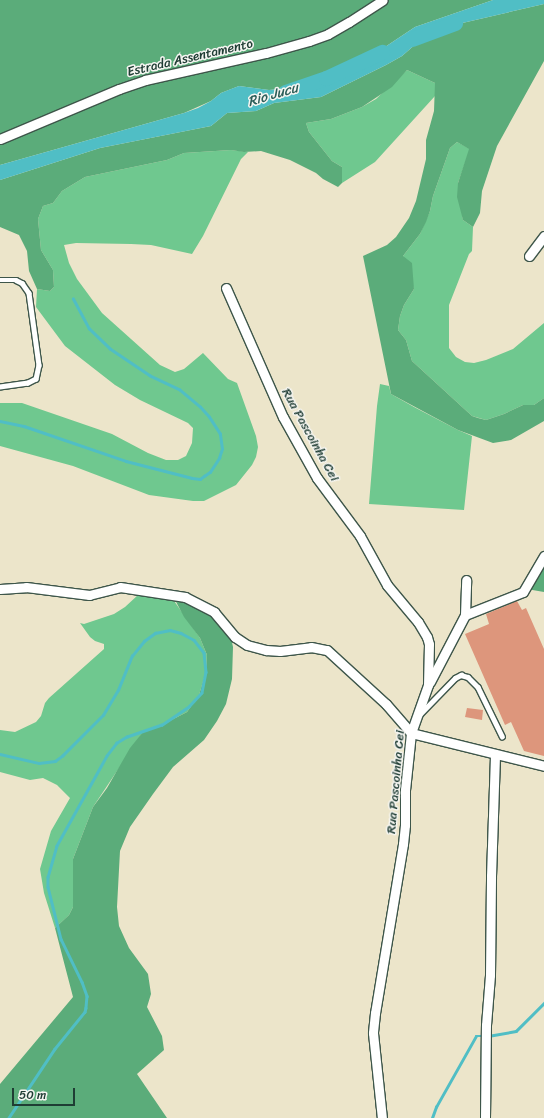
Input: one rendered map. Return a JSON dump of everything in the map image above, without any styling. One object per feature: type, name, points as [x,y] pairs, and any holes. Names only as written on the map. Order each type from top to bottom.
[{"type":"street","name":"Estrada Assentamento","points":[[0,139],[119,89],[145,80],[266,53],[316,38],[349,22],[383,0]]},
{"type":"street","points":[[529,256],[544,236]]},
{"type":"street","name":"Rua Pascoinha Cei","points":[[226,288],[283,417],[317,478],[360,536],[387,585],[418,622],[427,637],[430,654],[428,685],[411,732],[405,790],[405,825],[403,844],[378,987],[374,1020],[374,1051],[382,1118]]},
{"type":"street","points":[[465,615],[524,592],[544,556]]},
{"type":"street","points":[[428,685],[465,615],[466,580]]},
{"type":"street","points":[[0,589],[26,587],[89,595],[120,588],[185,597],[214,612],[236,637],[247,645],[266,650],[280,651],[311,647],[327,650],[386,704],[411,732],[544,766]]},
{"type":"street","points":[[485,1118],[486,1025],[490,975],[491,876],[495,754]]},
{"type":"lane","points":[[0,280],[16,280],[22,283],[29,293],[39,365],[36,379],[28,383],[0,387]]},
{"type":"lane","points":[[417,717],[455,678],[461,675],[468,677],[478,687],[502,736]]},
{"type":"green space","points":[[0,0],[493,0],[415,27],[335,79],[319,85],[269,90],[239,86],[221,93],[211,101],[184,113],[0,165]]},
{"type":"green space","points":[[544,4],[544,61],[497,146],[482,191],[480,213],[473,227],[463,220],[457,197],[458,183],[469,149],[457,142],[450,148],[433,196],[426,222],[420,234],[403,256],[412,263],[414,289],[404,305],[400,316],[398,330],[406,340],[412,361],[472,416],[478,418],[486,420],[504,414],[523,405],[534,405],[544,398],[544,421],[511,440],[493,443],[458,430],[391,394],[363,256],[387,245],[396,237],[409,218],[416,201],[426,159],[426,140],[434,111],[435,83],[407,70],[392,87],[362,107],[331,119],[306,123],[309,132],[332,161],[342,167],[342,183],[338,187],[323,179],[316,173],[290,160],[261,151],[244,152],[231,150],[184,153],[167,160],[85,177],[62,191],[53,203],[43,206],[38,219],[41,250],[53,270],[54,287],[50,291],[37,289],[29,271],[27,251],[19,235],[0,227],[0,180],[100,148],[211,126],[227,113],[256,111],[274,103],[321,97],[402,56],[432,30]]},
{"type":"green space","points":[[407,70],[435,83],[435,96],[375,162],[342,183],[342,167],[332,161],[309,132],[306,123],[331,119],[362,107],[376,99]]},
{"type":"green space","points":[[457,142],[470,149],[458,183],[463,220],[473,227],[472,251],[469,254],[449,305],[449,348],[456,357],[465,362],[474,363],[486,360],[513,349],[544,323],[544,398],[534,405],[523,405],[504,414],[486,420],[472,416],[412,361],[406,340],[398,330],[400,316],[404,305],[414,289],[403,256],[420,234],[430,211],[433,196],[450,148]]},
{"type":"green space","points":[[231,150],[248,152],[241,159],[203,236],[192,254],[151,245],[76,243],[64,245],[69,263],[77,279],[102,313],[160,365],[175,372],[184,369],[203,353],[228,379],[237,383],[256,436],[258,447],[256,457],[252,465],[236,485],[204,501],[193,501],[149,495],[73,466],[0,446],[0,403],[22,403],[112,434],[148,453],[166,460],[178,460],[186,456],[192,443],[193,428],[188,423],[140,400],[115,385],[65,346],[36,307],[37,289],[50,291],[54,287],[53,270],[41,250],[38,219],[43,206],[53,203],[62,191],[85,177],[167,160],[184,153]]},
{"type":"green space","points":[[380,384],[389,386],[391,394],[414,407],[472,436],[464,510],[369,504]]},
{"type":"green space","points":[[544,553],[544,592],[521,588]]},
{"type":"green space","points":[[145,594],[172,598],[200,638],[207,655],[206,671],[199,695],[187,712],[160,726],[143,732],[93,807],[73,859],[73,907],[69,915],[55,928],[44,893],[40,869],[51,831],[70,798],[57,785],[43,778],[30,780],[0,772],[0,730],[15,732],[36,722],[41,716],[45,703],[49,698],[104,649],[104,644],[95,641],[90,637],[80,623],[84,624],[114,614],[125,607],[138,595]]},
{"type":"green space","points":[[173,596],[227,619],[233,647],[232,679],[226,704],[217,721],[204,740],[173,767],[130,827],[120,851],[117,907],[119,926],[129,948],[148,974],[151,994],[147,1007],[162,1036],[164,1050],[137,1074],[167,1118],[0,1118],[0,1084],[73,997],[55,928],[69,915],[73,907],[73,859],[93,807],[107,788],[130,748],[143,732],[160,726],[187,712],[199,695],[206,671],[207,655],[200,638],[184,617]]},
{"type":"water","name":"Rio Jucu","points":[[493,0],[544,0],[544,4],[432,30],[402,56],[321,97],[274,103],[256,111],[227,113],[211,126],[100,148],[0,180],[0,165],[184,113],[198,108],[211,101],[221,93],[239,86],[269,90],[319,85],[335,79],[415,27]]},
{"type":"building","points":[[517,601],[522,610],[526,608],[544,649],[544,756],[524,751],[511,722],[505,725],[465,634],[489,624],[486,614]]},
{"type":"building","points":[[467,708],[483,710],[482,720],[465,717]]},
{"type":"waterway","name":"Rio Jucu","points":[[412,39],[455,23]]},
{"type":"waterway","name":"Rio Jucu","points":[[285,92],[326,78],[382,52]]},
{"type":"waterway","points":[[0,421],[24,426],[126,461],[192,478],[200,479],[210,472],[219,458],[222,449],[220,434],[209,417],[200,407],[180,390],[150,376],[110,349],[89,329],[73,299]]},
{"type":"waterway","points":[[0,754],[39,763],[55,761],[62,756],[103,715],[118,690],[132,656],[144,641],[155,633],[170,630],[181,633],[194,640],[204,653],[206,672],[202,693],[189,707],[162,725],[127,737],[117,743],[107,756],[57,846],[48,877],[48,887],[61,939],[82,982],[87,996],[86,1008],[85,1012],[55,1049],[9,1118]]},
{"type":"waterway","points":[[488,1036],[516,1031],[544,1003]]},
{"type":"waterway","points":[[432,1118],[436,1107],[476,1036],[483,1036]]}]
